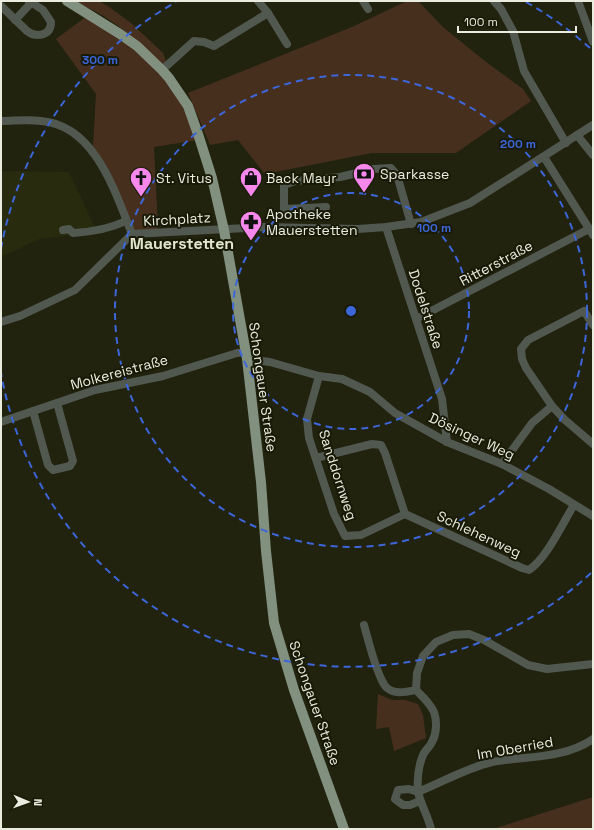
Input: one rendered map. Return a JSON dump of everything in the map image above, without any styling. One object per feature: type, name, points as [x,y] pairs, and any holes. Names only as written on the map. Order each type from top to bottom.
[{"type":"main road","name":"Schongauer Straße","points":[[67,1],[137,46],[169,78],[188,106],[212,178],[224,230],[246,355],[262,482],[266,551],[274,623],[294,690],[344,829]]},
{"type":"street","points":[[258,1],[268,13],[287,44]]},
{"type":"street","points":[[363,1],[368,9]]},
{"type":"street","points":[[494,1],[502,9],[513,31],[524,71],[566,143]]},
{"type":"street","points":[[578,1],[593,42]]},
{"type":"street","points":[[1,6],[15,20],[27,31],[36,36],[43,34],[50,28],[51,22],[46,14],[30,2],[15,20]]},
{"type":"street","points":[[162,70],[194,41],[204,42],[214,46],[268,13]]},
{"type":"street","points":[[1,121],[42,120],[62,126],[78,135],[92,150],[110,180],[132,234],[75,290],[20,316],[1,322]]},
{"type":"street","name":"Kirchplatz","points":[[132,234],[264,227],[358,229],[421,222],[470,203],[593,125]]},
{"type":"street","points":[[578,135],[593,155]]},
{"type":"street","points":[[544,156],[591,232]]},
{"type":"street","points":[[326,207],[284,209],[284,185],[295,181],[340,177],[374,169],[391,168],[397,175],[411,224]]},
{"type":"street","points":[[63,230],[69,229],[73,233],[92,231],[111,228],[126,221]]},
{"type":"street","name":"Dodelstraße","points":[[386,227],[442,399],[447,442]]},
{"type":"street","name":"Ritterstraße","points":[[416,319],[591,232]]},
{"type":"street","points":[[593,325],[584,311],[528,340],[521,349],[522,359],[526,368],[552,406],[565,420],[593,444]]},
{"type":"street","name":"Molkereistraße","points":[[1,422],[95,390],[163,376],[237,353],[246,355]]},
{"type":"street","name":"Dösinger Weg","points":[[246,355],[319,376],[342,379],[370,392],[395,413],[447,442],[502,464],[550,489],[593,516]]},
{"type":"street","name":"Sanddornweg","points":[[319,376],[307,419],[310,438],[334,514],[345,536],[360,535],[405,514]]},
{"type":"street","points":[[33,411],[48,465],[53,470],[70,466],[73,462],[56,403]]},
{"type":"street","points":[[502,464],[532,423],[552,406]]},
{"type":"street","points":[[316,458],[372,444],[381,445],[405,514]]},
{"type":"street","name":"Schlehenweg","points":[[405,514],[529,570],[535,566],[545,553],[574,505]]},
{"type":"street","points":[[364,625],[379,674],[386,687],[396,692],[416,690]]},
{"type":"street","points":[[431,829],[427,813],[419,796],[418,771],[423,754],[432,742],[436,730],[436,720],[430,706],[416,690],[417,673],[423,656],[436,642],[453,635],[469,634],[484,640],[534,667],[547,669],[593,664]]},
{"type":"street","name":"Im Oberried","points":[[419,796],[466,770],[492,763],[561,754],[583,746],[593,739]]},
{"type":"shaded area","points":[[74,1],[99,1],[109,7],[131,23],[163,53],[167,63],[162,66],[119,26],[102,15]]},
{"type":"shaded area","points":[[407,1],[418,1],[443,27],[486,62],[523,89],[531,101],[456,153],[372,153],[265,174],[238,140],[210,145],[188,93],[352,27]]},
{"type":"shaded area","points":[[87,16],[135,49],[167,81],[184,108],[198,140],[154,147],[158,229],[132,231],[93,147],[96,94],[56,39]]},
{"type":"shaded area","points":[[1,171],[69,172],[97,232],[40,239],[1,257]]},
{"type":"shaded area","points":[[378,694],[392,700],[405,700],[418,704],[423,715],[426,738],[394,751],[389,727],[376,729]]},
{"type":"shaded area","points":[[593,797],[593,829],[493,829]]},
{"type":"place","name":"Sparkasse","points":[[364,194]]},
{"type":"place","name":"St. Vitus","points":[[141,198]]},
{"type":"place","name":"Back Mayr","points":[[251,198]]},
{"type":"place","name":"Apotheke Mauerstetten","points":[[251,242]]},
{"type":"district","name":"Mauerstetten","points":[[182,243]]}]
